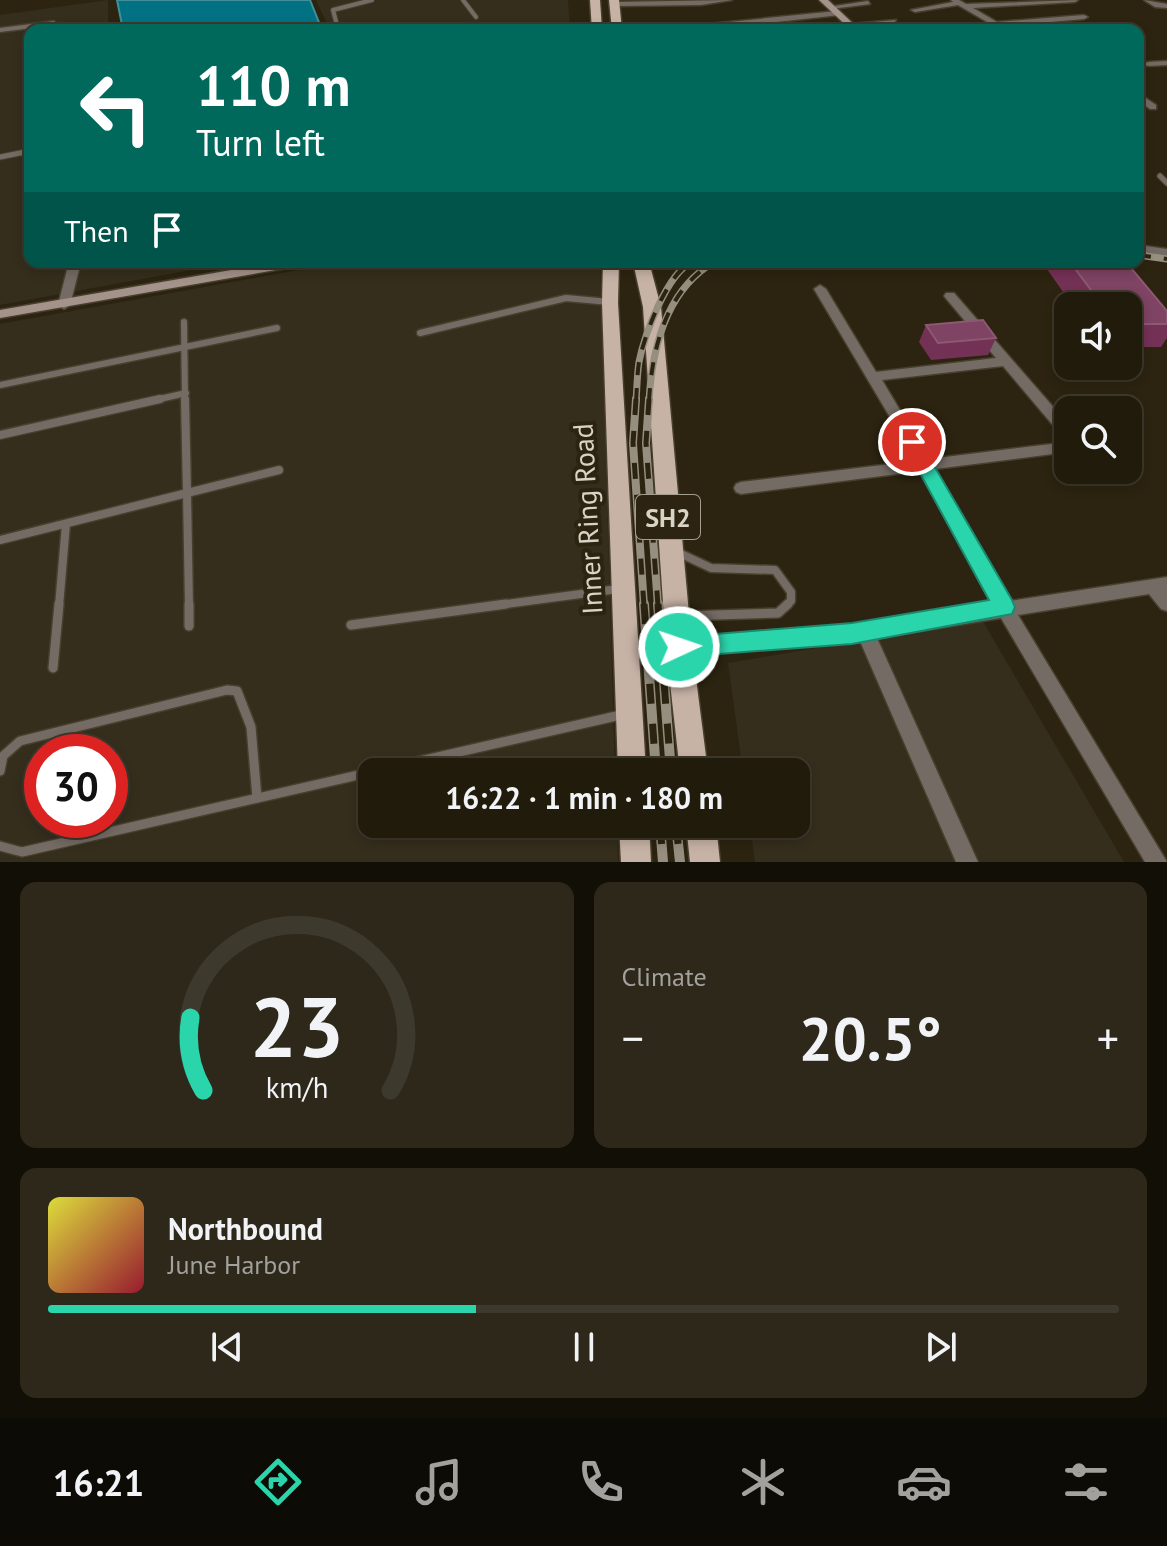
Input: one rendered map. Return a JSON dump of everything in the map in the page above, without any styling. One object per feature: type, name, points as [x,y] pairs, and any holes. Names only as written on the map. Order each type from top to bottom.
[{"type":"main road","points":[[595,0],[597,24]]},
{"type":"main road","points":[[614,2],[616,24]]},
{"type":"main road","points":[[829,4],[849,24]]},
{"type":"main road","points":[[0,314],[266,268]]},
{"type":"main road","name":"Inner Ring Road","points":[[611,268],[631,758]]},
{"type":"main road","name":"SH2","points":[[642,268],[652,307],[676,616],[692,758]]},
{"type":"main road","points":[[635,838],[636,862]]},
{"type":"main road","points":[[702,838],[705,862]]},
{"type":"street","points":[[614,2],[690,4],[729,0]]},
{"type":"street","points":[[915,10],[960,3],[1075,0]]},
{"type":"street","points":[[1147,0],[1157,6],[1167,6]]},
{"type":"street","points":[[720,24],[829,4],[868,3]]},
{"type":"street","points":[[960,3],[998,24]]},
{"type":"street","points":[[1027,24],[1084,17]]},
{"type":"street","points":[[880,24],[893,22]]},
{"type":"street","points":[[46,24],[54,23]]},
{"type":"street","points":[[0,30],[24,27]]},
{"type":"street","points":[[1148,64],[1167,63]]},
{"type":"street","points":[[1144,100],[1153,107]]},
{"type":"street","points":[[1144,250],[1167,253]]},
{"type":"street","points":[[64,305],[73,268]]},
{"type":"street","points":[[820,289],[925,464],[1004,607],[1157,862]]},
{"type":"street","points":[[950,296],[1054,417]]},
{"type":"street","points":[[873,377],[1005,361]]},
{"type":"street","points":[[741,488],[1054,449]]},
{"type":"street","points":[[679,647],[865,631],[1160,585],[1167,604]]},
{"type":"street","points":[[865,631],[967,862]]},
{"type":"lane","points":[[337,24],[333,10],[337,7],[372,0]]},
{"type":"lane","points":[[463,0],[476,17]]},
{"type":"lane","points":[[0,157],[24,152]]},
{"type":"lane","points":[[1160,176],[1167,183]]},
{"type":"lane","points":[[420,333],[566,298],[588,298],[610,303]]},
{"type":"lane","points":[[184,322],[189,626]]},
{"type":"lane","points":[[0,385],[277,328]]},
{"type":"lane","points":[[0,435],[186,393]]},
{"type":"lane","points":[[0,540],[279,470]]},
{"type":"lane","points":[[53,668],[66,524]]},
{"type":"lane","points":[[671,549],[711,568],[775,570],[791,592],[791,601],[778,613],[676,616]]},
{"type":"lane","points":[[351,625],[624,588]]},
{"type":"lane","points":[[0,771],[3,756],[20,741],[213,693],[237,691],[244,699],[249,714],[257,798]]},
{"type":"lane","points":[[0,846],[22,852],[629,713]]},
{"type":"shaded area","points":[[108,0],[108,24],[24,24],[24,268],[202,268],[0,305],[0,15]]},
{"type":"shaded area","points":[[316,0],[568,0],[570,24],[327,24]]},
{"type":"shaded area","points":[[310,268],[600,268],[615,758],[358,758],[358,838],[617,838],[618,862],[0,862],[0,324]]},
{"type":"shaded area","points":[[982,620],[1124,862],[755,862],[752,838],[810,838],[810,758],[741,758],[728,663]]},
{"type":"water","points":[[117,0],[310,0],[320,24],[122,24]]},
{"type":"building","points":[[1074,268],[1131,268],[1167,311],[1167,324],[1142,324],[1142,292],[1092,292]]},
{"type":"building","points":[[983,320],[996,338],[938,343],[926,325]]},
{"type":"railway","points":[[1144,256],[1167,259]]},
{"type":"railway","points":[[636,401],[639,362],[651,322],[683,268]]},
{"type":"railway","points":[[649,401],[658,341],[665,322],[684,288],[706,268]]},
{"type":"railway","points":[[636,399],[633,443],[644,606]]},
{"type":"railway","points":[[649,399],[646,443],[658,606]]},
{"type":"railway","points":[[644,604],[655,758]]},
{"type":"railway","points":[[658,604],[670,758]]},
{"type":"railway","points":[[661,838],[663,862]]},
{"type":"railway","points":[[677,838],[680,862]]},
{"type":"route","points":[[679,647],[852,634],[1004,607],[912,442]]}]
